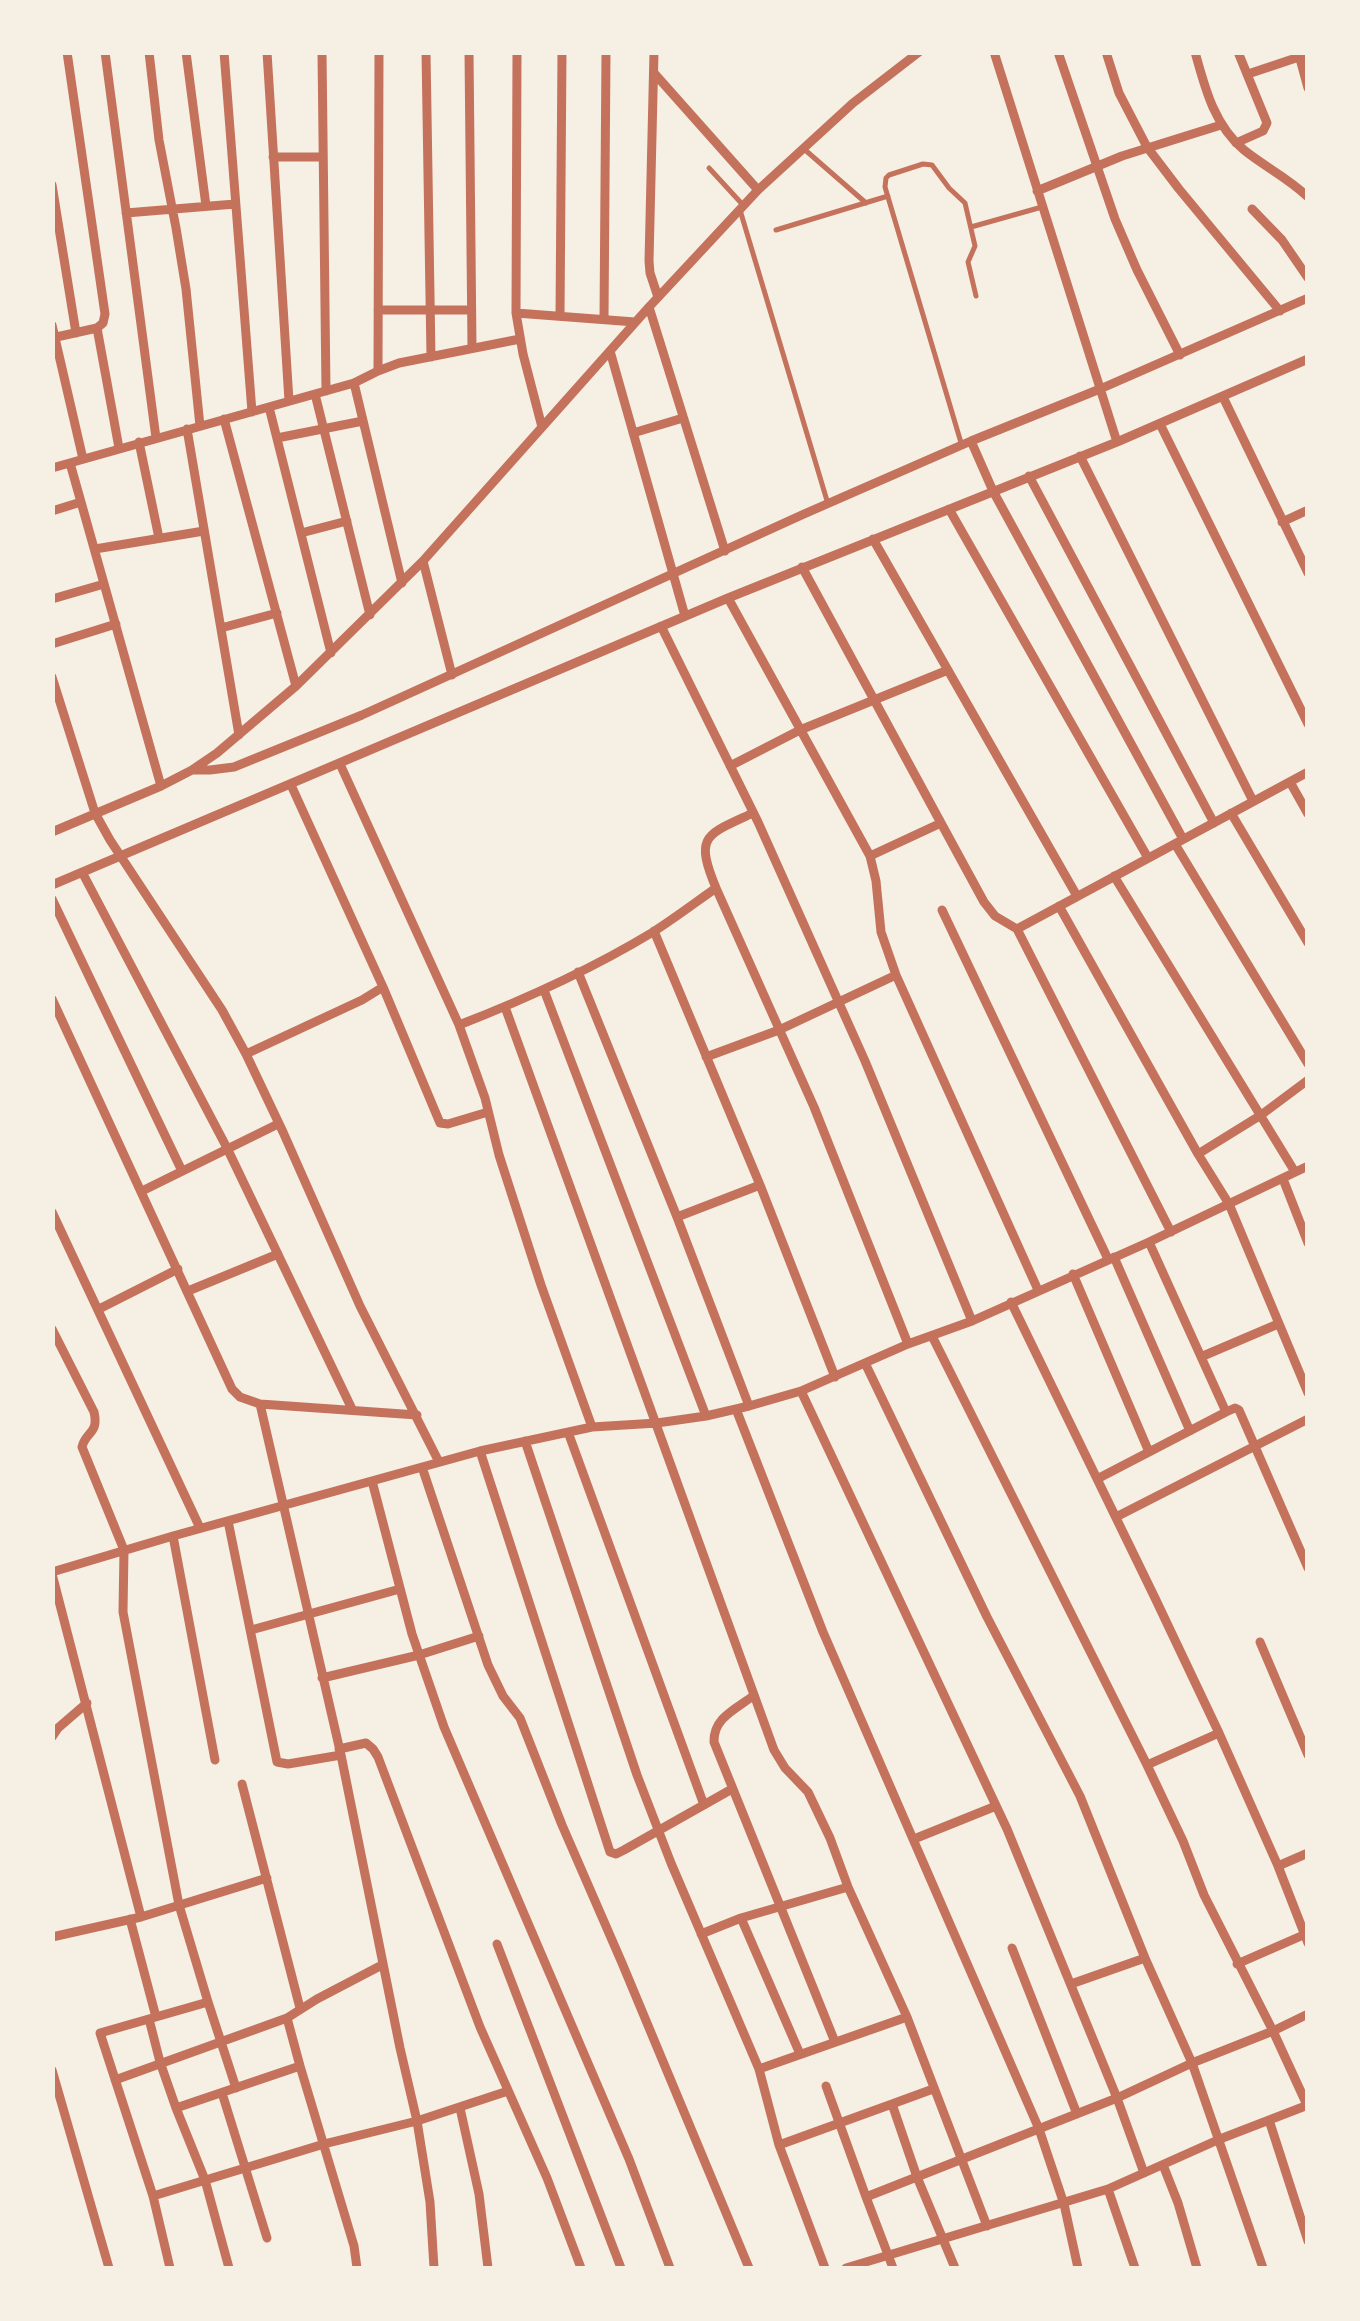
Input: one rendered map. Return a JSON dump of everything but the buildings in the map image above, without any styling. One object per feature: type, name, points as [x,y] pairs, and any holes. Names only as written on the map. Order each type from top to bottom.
[{"type":"street","points":[[54,338],[97,328],[105,314],[67,52]]},
{"type":"street","points":[[105,52],[156,438]]},
{"type":"street","points":[[149,52],[158,140],[186,289],[200,426]]},
{"type":"street","points":[[186,52],[206,206]]},
{"type":"street","points":[[224,52],[252,412]]},
{"type":"street","points":[[267,52],[289,401]]},
{"type":"street","points":[[322,52],[320,393],[324,429],[370,615]]},
{"type":"street","points":[[378,371],[379,52]]},
{"type":"street","points":[[426,52],[430,357]]},
{"type":"street","points":[[469,52],[472,348]]},
{"type":"street","points":[[517,52],[516,313],[542,427]]},
{"type":"street","points":[[560,316],[562,52]]},
{"type":"street","points":[[604,320],[606,52]]},
{"type":"street","points":[[654,52],[650,261],[658,296]]},
{"type":"street","points":[[52,832],[192,770],[296,686],[402,584],[741,207],[802,147],[919,52]]},
{"type":"street","points":[[994,52],[1116,442]]},
{"type":"street","points":[[1058,52],[1126,244],[1180,355]]},
{"type":"street","points":[[1106,52],[1119,93],[1147,148],[1280,311]]},
{"type":"street","points":[[1194,52],[1221,124],[1236,143],[1308,196]]},
{"type":"street","points":[[1236,143],[1260,133],[1266,126],[1238,52]]},
{"type":"street","points":[[1248,74],[1302,55],[1308,88]]},
{"type":"street","points":[[654,73],[758,190]]},
{"type":"street","points":[[1037,192],[1098,166],[1221,124]]},
{"type":"street","points":[[273,157],[323,157]]},
{"type":"street","points":[[52,185],[76,333]]},
{"type":"street","points":[[126,213],[235,204]]},
{"type":"street","points":[[1252,210],[1282,240],[1308,278]]},
{"type":"street","points":[[192,770],[234,767],[362,715],[966,443],[1100,390],[1308,298]]},
{"type":"street","points":[[649,306],[725,551]]},
{"type":"street","points":[[378,310],[471,310]]},
{"type":"street","points":[[516,313],[635,322]]},
{"type":"street","points":[[52,325],[83,459]]},
{"type":"street","points":[[97,328],[119,448]]},
{"type":"street","points":[[52,468],[354,383],[399,363],[520,338]]},
{"type":"street","points":[[610,351],[685,616]]},
{"type":"street","points":[[52,885],[661,626],[1160,424],[1308,359]]},
{"type":"street","points":[[354,383],[402,584]]},
{"type":"street","points":[[1223,397],[1308,574]]},
{"type":"street","points":[[269,407],[331,653]]},
{"type":"street","points":[[634,433],[684,418]]},
{"type":"street","points":[[224,419],[296,686]]},
{"type":"street","points":[[277,438],[363,420]]},
{"type":"street","points":[[1160,424],[1308,724]]},
{"type":"street","points":[[187,430],[239,735]]},
{"type":"street","points":[[139,442],[159,538]]},
{"type":"street","points":[[966,443],[1179,842],[1308,1064]]},
{"type":"street","points":[[1080,456],[1253,801]]},
{"type":"street","points":[[70,462],[161,786]]},
{"type":"street","points":[[1030,476],[1214,823]]},
{"type":"street","points":[[52,511],[81,502]]},
{"type":"street","points":[[949,509],[1148,858]]},
{"type":"street","points":[[1282,522],[1308,510]]},
{"type":"street","points":[[300,533],[347,521]]},
{"type":"street","points":[[94,549],[204,531]]},
{"type":"street","points":[[873,539],[1077,896]]},
{"type":"street","points":[[423,561],[452,676]]},
{"type":"street","points":[[802,568],[984,902],[994,916],[1017,928],[1171,1232]]},
{"type":"street","points":[[52,598],[104,584]]},
{"type":"street","points":[[728,598],[870,856],[881,932],[896,975],[1038,1290]]},
{"type":"street","points":[[221,628],[277,613]]},
{"type":"street","points":[[52,644],[116,624]]},
{"type":"street","points":[[661,626],[730,766],[865,1061],[972,1321]]},
{"type":"street","points":[[730,766],[800,730],[948,670]]},
{"type":"street","points":[[52,677],[95,814],[222,1010],[246,1054],[360,1306],[440,1462]]},
{"type":"street","points":[[340,764],[459,1025],[541,1285],[592,1427]]},
{"type":"street","points":[[1017,928],[1308,772]]},
{"type":"street","points":[[1290,782],[1308,814]]},
{"type":"street","points":[[290,785],[383,987],[436,1116],[448,1124],[488,1112]]},
{"type":"street","points":[[752,813],[716,830],[706,841],[704,855],[814,1108],[908,1344]]},
{"type":"street","points":[[1232,813],[1308,944]]},
{"type":"street","points":[[870,856],[942,822]]},
{"type":"street","points":[[82,872],[227,1148],[352,1409]]},
{"type":"street","points":[[1114,876],[1296,1172]]},
{"type":"street","points":[[459,1025],[544,990],[654,932],[716,888]]},
{"type":"street","points":[[52,899],[182,1171]]},
{"type":"street","points":[[1058,906],[1230,1204],[1308,1392]]},
{"type":"street","points":[[942,910],[1111,1258],[1190,1431]]},
{"type":"street","points":[[654,932],[760,1185],[834,1377]]},
{"type":"street","points":[[578,972],[749,1406]]},
{"type":"street","points":[[706,1057],[779,1030],[896,975]]},
{"type":"street","points":[[246,1054],[383,987]]},
{"type":"street","points":[[544,990],[706,1416]]},
{"type":"street","points":[[52,999],[232,1389],[240,1397],[260,1404],[416,1415]]},
{"type":"street","points":[[505,1007],[753,1696],[780,1759],[808,1792],[830,1838],[907,2018],[987,2226]]},
{"type":"street","points":[[1198,1154],[1308,1080]]},
{"type":"street","points":[[142,1191],[278,1124]]},
{"type":"street","points":[[228,2268],[205,2180],[160,2062],[136,1918],[52,1573],[480,1451],[592,1427],[706,1416],[800,1391],[972,1321],[1308,1166]]},
{"type":"street","points":[[1282,1179],[1308,1243]]},
{"type":"street","points":[[677,1216],[760,1185]]},
{"type":"street","points":[[52,1212],[200,1528]]},
{"type":"street","points":[[1149,1242],[1226,1412]]},
{"type":"street","points":[[188,1290],[278,1254]]},
{"type":"street","points":[[98,1309],[178,1269]]},
{"type":"street","points":[[1073,1274],[1149,1452]]},
{"type":"street","points":[[1011,1302],[1218,1733],[1306,1937],[1237,1964]]},
{"type":"street","points":[[1203,1356],[1278,1324]]},
{"type":"street","points":[[52,1329],[94,1412],[95,1429],[82,1448],[124,1550],[123,1612],[179,1904],[236,2088]]},
{"type":"street","points":[[846,2268],[1108,2189],[1220,2138],[1307,2105],[1204,1896],[1147,1764],[932,1336]]},
{"type":"street","points":[[864,1363],[986,1616],[1080,1796],[1144,1958],[1192,2063],[1262,2268]]},
{"type":"street","points":[[800,1391],[996,1806],[1117,2098],[1144,2173]]},
{"type":"street","points":[[260,1404],[340,1752],[418,2121],[430,2202],[434,2268]]},
{"type":"street","points":[[1098,1479],[1235,1408],[1256,1445],[1308,1568]]},
{"type":"street","points":[[736,1409],[823,1632],[1039,2129],[1064,2204],[1078,2268]]},
{"type":"street","points":[[1116,1517],[1308,1419]]},
{"type":"street","points":[[568,1432],[704,1806]]},
{"type":"street","points":[[525,1442],[637,1774],[759,2069],[779,2146],[825,2268]]},
{"type":"street","points":[[480,1451],[610,1852],[616,1854],[659,1832],[732,1789]]},
{"type":"street","points":[[422,1467],[488,1665],[503,1696],[520,1718],[749,2268]]},
{"type":"street","points":[[372,1481],[419,1655],[444,1727],[629,2159],[670,2268]]},
{"type":"street","points":[[228,1520],[277,1762],[288,1764],[366,1743],[378,1757],[480,2028],[547,2178],[581,2268]]},
{"type":"street","points":[[172,1536],[215,1760]]},
{"type":"street","points":[[251,1630],[400,1590]]},
{"type":"street","points":[[322,1678],[479,1636]]},
{"type":"street","points":[[1260,1642],[1308,1755]]},
{"type":"street","points":[[753,1696],[721,1719],[714,1742],[835,2042]]},
{"type":"street","points":[[52,1736],[86,1703]]},
{"type":"street","points":[[1147,1764],[1218,1733]]},
{"type":"street","points":[[242,1784],[300,2008]]},
{"type":"street","points":[[914,1838],[996,1806]]},
{"type":"street","points":[[1278,1866],[1308,1852]]},
{"type":"street","points":[[52,1938],[136,1918],[266,1878]]},
{"type":"street","points":[[701,1934],[741,1918],[848,1887]]},
{"type":"street","points":[[741,1918],[800,2054]]},
{"type":"street","points":[[497,1944],[621,2268]]},
{"type":"street","points":[[1012,1948],[1077,2114]]},
{"type":"street","points":[[1071,1984],[1144,1958]]},
{"type":"street","points":[[115,2080],[287,2018],[382,1965]]},
{"type":"street","points":[[170,2268],[153,2196],[100,2032],[208,2002]]},
{"type":"street","points":[[866,2197],[1117,2098],[1308,2014]]},
{"type":"street","points":[[287,2018],[358,2268]]},
{"type":"street","points":[[759,2069],[907,2018]]},
{"type":"street","points":[[176,2108],[300,2066]]},
{"type":"street","points":[[52,2070],[108,2268]]},
{"type":"street","points":[[826,2086],[893,2268]]},
{"type":"street","points":[[779,2146],[934,2089]]},
{"type":"street","points":[[153,2196],[324,2144],[418,2121],[508,2090]]},
{"type":"street","points":[[222,2093],[267,2238]]},
{"type":"street","points":[[892,2104],[954,2268]]},
{"type":"street","points":[[460,2108],[479,2194],[488,2268]]},
{"type":"street","points":[[1269,2120],[1308,2241]]},
{"type":"street","points":[[1163,2164],[1197,2268]]},
{"type":"street","points":[[1108,2189],[1135,2268]]},
{"type":"lane","points":[[802,147],[866,203]]},
{"type":"lane","points":[[966,443],[888,196],[885,182],[889,174],[932,165],[965,203],[975,246],[968,262],[976,296]]},
{"type":"lane","points":[[709,168],[741,207],[828,504]]},
{"type":"lane","points":[[776,230],[888,196]]},
{"type":"lane","points":[[971,227],[1042,207]]}]
